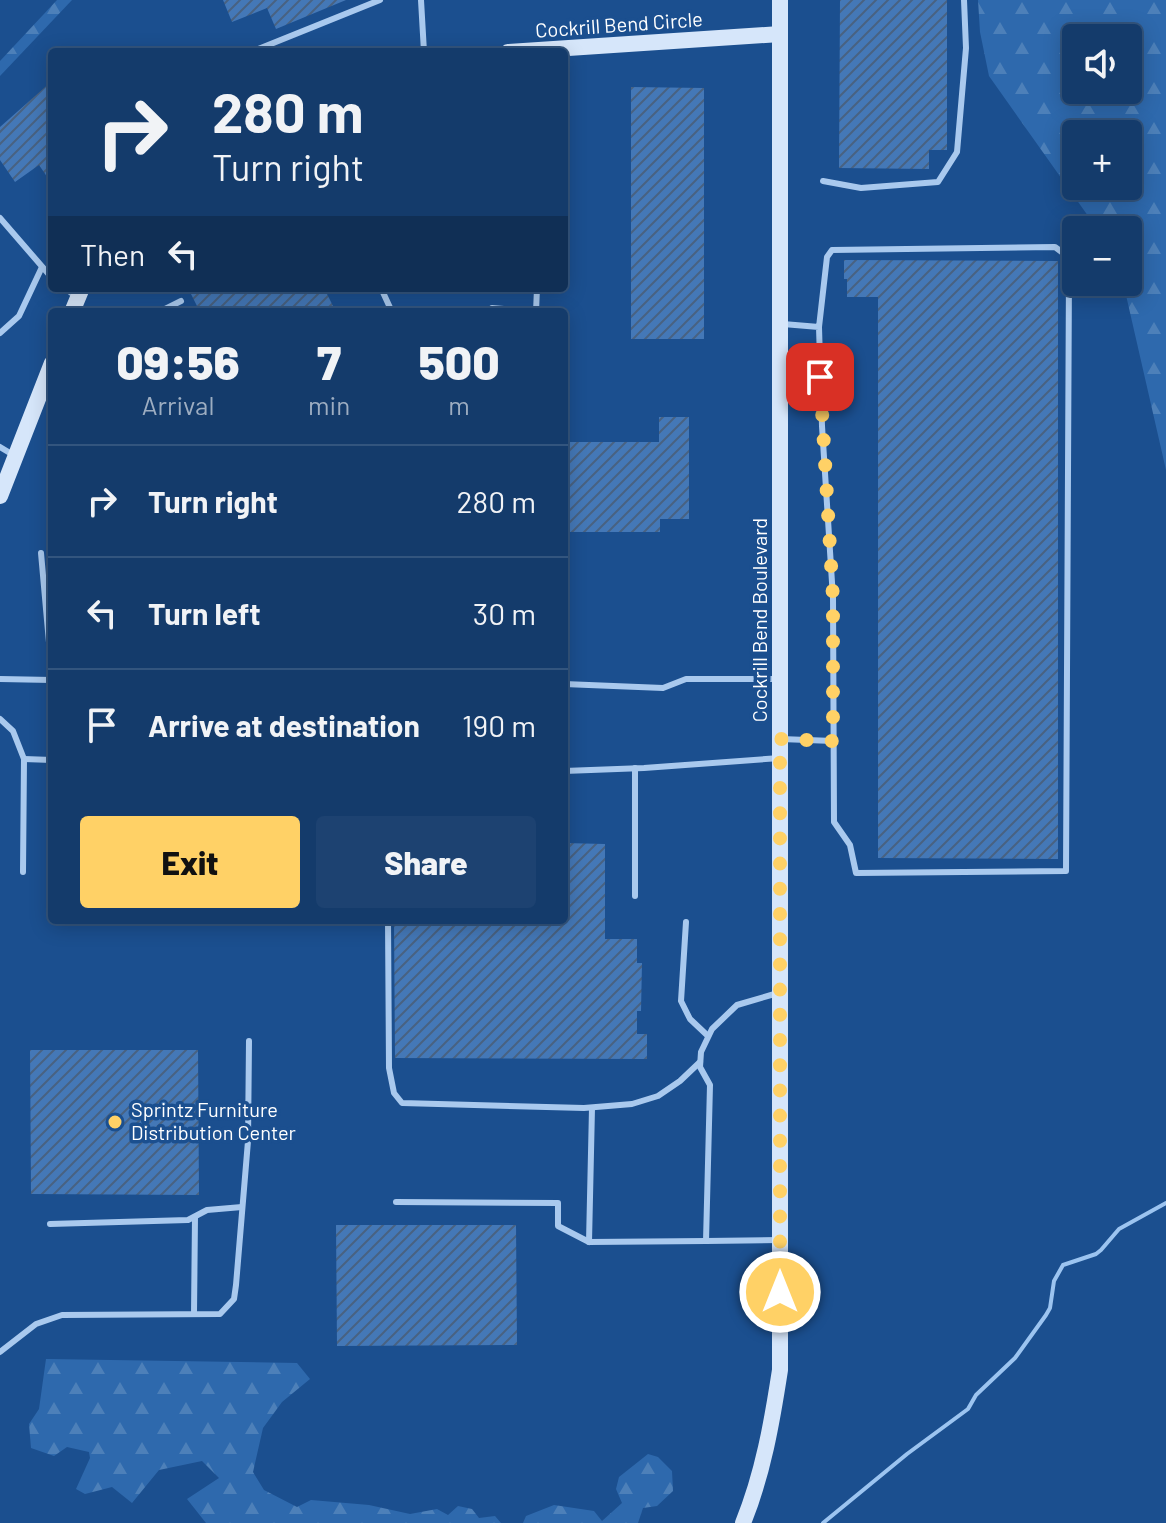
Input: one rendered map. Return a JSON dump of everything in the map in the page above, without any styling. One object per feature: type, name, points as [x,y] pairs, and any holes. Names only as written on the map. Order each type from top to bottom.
[{"type":"street","name":"Cockrill Bend Boulevard","points":[[743,1523],[771,1429],[780,1370],[780,0]]},
{"type":"street","name":"Cockrill Bend Circle","points":[[568,49],[780,34]]},
{"type":"street","points":[[0,496],[48,373]]},
{"type":"lane","points":[[261,48],[380,0]]},
{"type":"lane","points":[[421,0],[424,48]]},
{"type":"lane","points":[[823,181],[861,188],[938,182],[957,152],[966,48],[964,0]]},
{"type":"lane","points":[[0,218],[48,274]]},
{"type":"lane","points":[[1055,247],[1063,253],[1069,271],[1066,871],[856,873],[850,845],[834,822],[833,598],[819,327],[827,257],[832,250],[1055,247]]},
{"type":"lane","points":[[0,333],[19,316],[42,267]]},
{"type":"lane","points":[[167,308],[181,301]]},
{"type":"lane","points":[[780,324],[819,327]]},
{"type":"lane","points":[[0,447],[15,456]]},
{"type":"lane","points":[[41,553],[48,633]]},
{"type":"lane","points":[[0,679],[48,678]]},
{"type":"lane","points":[[568,684],[663,688],[686,679],[780,679]]},
{"type":"lane","points":[[0,719],[13,731],[24,759],[23,872]]},
{"type":"lane","points":[[780,739],[833,741]]},
{"type":"lane","points":[[568,771],[780,758]]},
{"type":"lane","points":[[24,759],[48,760]]},
{"type":"lane","points":[[635,768],[635,896]]},
{"type":"lane","points":[[686,922],[681,1001],[690,1019],[708,1036]]},
{"type":"lane","points":[[388,924],[389,1068],[394,1093],[402,1103],[592,1108],[632,1104],[658,1096],[700,1062]]},
{"type":"lane","points":[[706,1241],[710,1085],[700,1067],[701,1052],[712,1029],[737,1005],[780,992]]},
{"type":"lane","points":[[0,1352],[36,1324],[62,1315],[220,1314],[234,1299],[248,1141],[249,1041]]},
{"type":"lane","points":[[589,1242],[592,1108]]},
{"type":"lane","points":[[396,1202],[558,1203],[558,1226],[589,1242],[780,1240]]},
{"type":"lane","points":[[50,1224],[188,1220],[207,1210],[242,1207]]},
{"type":"lane","points":[[194,1314],[195,1217]]},
{"type":"green space","points":[[57,0],[72,0],[0,76],[0,61]]},
{"type":"green space","points":[[978,0],[1166,0],[1166,470],[1126,296],[1142,296],[1142,216],[1088,216],[1077,200],[1142,200],[1142,120],[1062,120],[1062,179],[989,76],[980,32]]},
{"type":"green space","points":[[46,1359],[297,1363],[310,1379],[282,1402],[263,1428],[253,1472],[264,1490],[297,1507],[311,1500],[369,1505],[410,1514],[437,1509],[448,1515],[458,1506],[472,1509],[479,1518],[495,1516],[501,1523],[206,1523],[187,1499],[219,1478],[202,1461],[159,1470],[132,1503],[112,1487],[85,1494],[76,1489],[90,1458],[89,1452],[67,1447],[54,1456],[31,1448],[29,1424],[39,1409]]},
{"type":"green space","points":[[648,1454],[658,1457],[672,1471],[673,1491],[657,1506],[643,1508],[638,1523],[523,1523],[526,1516],[554,1505],[594,1511],[602,1521],[622,1503],[616,1489],[619,1477]]},
{"type":"building","points":[[223,0],[346,0],[276,29],[267,8],[232,22]]},
{"type":"building","points":[[840,0],[947,0],[947,150],[929,150],[929,169],[839,168]]},
{"type":"building","points":[[48,85],[48,178],[39,165],[15,182],[0,160],[0,127]]},
{"type":"building","points":[[631,87],[704,88],[704,339],[631,339]]},
{"type":"building","points":[[844,260],[1058,261],[1058,859],[878,858],[878,297],[847,297]]},
{"type":"building","points":[[190,292],[326,292],[334,308],[198,308]]},
{"type":"building","points":[[659,417],[689,417],[689,519],[660,519],[660,532],[568,532],[568,442],[659,442]]},
{"type":"building","points":[[568,843],[605,844],[605,939],[637,939],[637,963],[642,963],[637,1034],[647,1034],[647,1059],[395,1058],[394,924],[568,924]]},
{"type":"building","name":"Sprintz Furniture Distribution Center","points":[[30,1050],[198,1050],[199,1195],[31,1194]]},
{"type":"building","points":[[336,1225],[516,1225],[517,1345],[337,1346]]},
{"type":"waterway","points":[[823,1523],[968,1409],[976,1395],[1015,1358],[1046,1315],[1054,1281],[1063,1265],[1096,1254],[1119,1229],[1166,1203]]},
{"type":"place","name":"Sprintz Furniture Distribution Center","points":[[115,1122]]},
{"type":"route","points":[[780,1292],[780,739],[833,741],[833,598],[820,377]]}]
